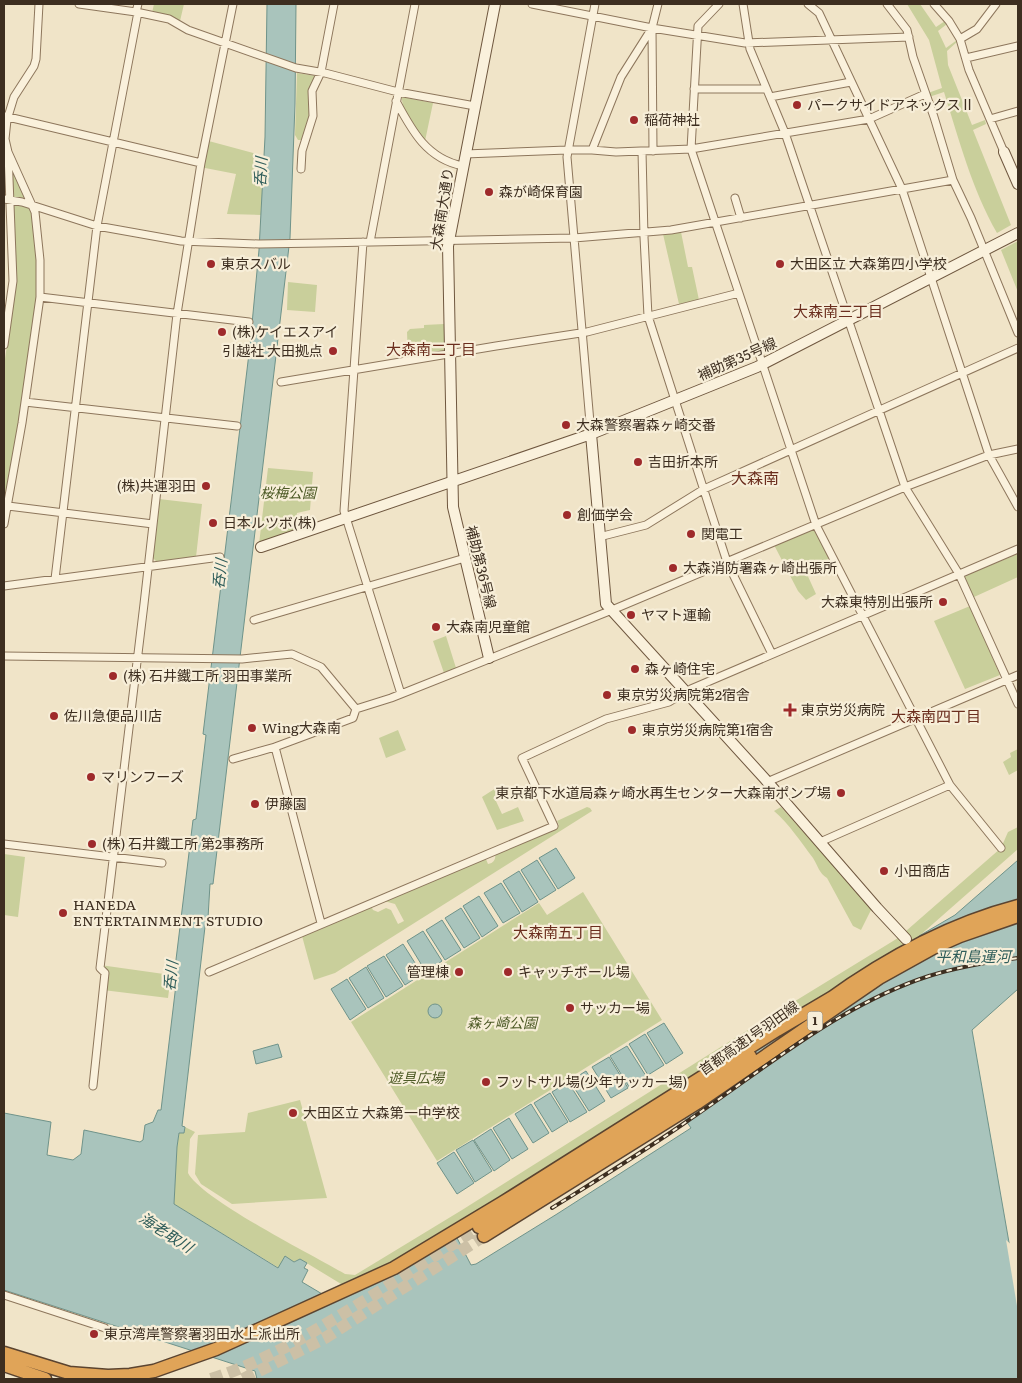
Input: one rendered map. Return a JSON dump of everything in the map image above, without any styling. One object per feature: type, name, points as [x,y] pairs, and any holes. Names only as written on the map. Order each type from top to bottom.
[{"type":"highway","name":"首都高速1号羽田線","points":[[621,1146],[833,996],[901,954],[928,939],[963,924],[1018,906]]},
{"type":"highway","name":"首都高速1号羽田線","points":[[482,1232],[730,1081],[887,973],[933,948],[960,936],[1018,916]]},
{"type":"highway","points":[[4,1353],[69,1373],[108,1376],[154,1371],[216,1349],[394,1268],[502,1203],[833,996]]},
{"type":"highway","points":[[4,1365],[44,1379]]},
{"type":"highway","points":[[4,1370],[44,1379]]},
{"type":"street","points":[[4,524],[25,402],[40,297],[40,260],[35,212],[8,152],[5,139],[6,116],[14,97],[32,70],[36,59],[39,4]]},
{"type":"street","points":[[79,4],[137,9],[169,18],[188,30],[296,68],[321,72],[398,92],[475,106]]},
{"type":"street","points":[[93,1086],[105,973],[100,968],[177,314],[201,163],[232,4]]},
{"type":"street","points":[[301,169],[302,151],[313,116],[312,90],[321,72],[334,4]]},
{"type":"street","points":[[401,694],[346,518],[345,505],[354,370],[366,242],[415,4]]},
{"type":"street","name":"大森南大通り","points":[[453,481],[449,240],[495,4]]},
{"type":"street","points":[[532,4],[652,28],[747,43],[909,37]]},
{"type":"street","points":[[595,4],[567,150],[606,604],[767,782],[906,940]]},
{"type":"street","points":[[653,151],[652,28],[658,4]]},
{"type":"street","points":[[719,4],[698,26],[696,34],[691,149],[816,525],[950,785],[1001,848]]},
{"type":"street","points":[[743,4],[747,43],[784,133],[905,487],[959,574],[1018,704]]},
{"type":"street","points":[[808,4],[819,13],[902,189],[989,455],[1018,506]]},
{"type":"street","points":[[887,4],[907,30],[913,57],[953,180],[1018,333]]},
{"type":"street","points":[[934,4],[949,21],[960,39],[969,70],[1018,184]]},
{"type":"street","points":[[960,39],[977,29],[996,4]]},
{"type":"street","points":[[55,579],[97,226],[137,9]]},
{"type":"street","points":[[592,150],[621,78],[652,28]]},
{"type":"street","points":[[966,58],[1018,46]]},
{"type":"street","points":[[770,97],[851,82]]},
{"type":"street","points":[[694,89],[766,89]]},
{"type":"street","points":[[465,154],[567,150],[616,152],[691,149],[869,118],[925,94]]},
{"type":"street","points":[[396,101],[423,145],[447,162],[463,166]]},
{"type":"street","points":[[990,119],[1018,111]]},
{"type":"street","points":[[6,116],[201,163]]},
{"type":"street","points":[[642,151],[643,232],[648,316],[727,562],[772,654]]},
{"type":"street","points":[[4,340],[13,281],[7,199],[8,152]]},
{"type":"street","points":[[7,199],[97,226],[187,242],[290,244],[574,238],[671,230],[953,180]]},
{"type":"street","points":[[735,198],[741,218]]},
{"type":"street","name":"補助第35号線","points":[[261,547],[590,434],[764,364],[1018,233]]},
{"type":"street","points":[[281,382],[582,333],[739,293]]},
{"type":"street","points":[[40,297],[249,322]]},
{"type":"street","points":[[599,537],[646,525],[704,489],[1018,348]]},
{"type":"street","points":[[25,402],[237,426]]},
{"type":"street","points":[[356,709],[401,694],[612,610],[905,487],[989,455],[1018,449]]},
{"type":"street","name":"補助第36号線","points":[[453,481],[453,507],[489,658]]},
{"type":"street","points":[[8,506],[153,524]]},
{"type":"street","points":[[209,972],[554,826],[522,758],[606,719],[669,702],[685,692],[1018,549]]},
{"type":"street","points":[[4,586],[220,557]]},
{"type":"street","points":[[254,620],[465,558]]},
{"type":"street","points":[[4,656],[242,659],[292,654],[319,665],[356,709]]},
{"type":"street","points":[[767,782],[1018,675]]},
{"type":"street","points":[[234,760],[353,718],[356,709]]},
{"type":"street","points":[[275,747],[321,923]]},
{"type":"street","points":[[820,842],[950,785]]},
{"type":"street","points":[[4,844],[162,863]]},
{"type":"street","points":[[4,1295],[105,1328]]},
{"type":"green space","points":[[154,4],[184,4],[180,21],[152,13]]},
{"type":"green space","points":[[907,4],[920,4],[936,27],[945,21],[947,24],[938,31],[946,48],[958,41],[947,51],[948,65],[972,125],[985,120],[986,124],[973,130],[1011,225],[997,233],[973,182],[944,92],[929,97],[928,93],[942,88],[929,40]]},
{"type":"green space","points":[[297,73],[316,76],[310,92],[309,116],[302,140],[298,140],[295,135]]},
{"type":"green space","points":[[402,97],[433,103],[425,141],[407,114]]},
{"type":"green space","points":[[205,140],[264,156],[261,215],[227,214],[236,174],[200,167]]},
{"type":"green space","points":[[9,160],[31,206],[38,260],[38,296],[4,515],[4,366],[16,281]]},
{"type":"green space","points":[[681,232],[688,267],[692,267],[699,300],[679,304],[663,234]]},
{"type":"green space","points":[[1018,241],[1018,292],[1001,250]]},
{"type":"green space","points":[[288,282],[317,285],[315,312],[287,310]]},
{"type":"green space","points":[[444,324],[444,351],[408,358],[407,332],[410,329],[424,328],[424,325]]},
{"type":"green space","name":"桜梅公園","points":[[268,468],[313,472],[310,510],[297,513],[296,531],[259,544]]},
{"type":"green space","points":[[159,499],[202,504],[196,557],[157,562],[152,557]]},
{"type":"green space","points":[[816,525],[833,557],[807,568],[806,572],[816,594],[806,600],[798,591],[773,543]]},
{"type":"green space","points":[[1018,554],[1018,577],[974,597],[964,576]]},
{"type":"green space","points":[[970,606],[1000,675],[965,689],[934,621]]},
{"type":"green space","points":[[446,636],[456,668],[444,673],[433,641]]},
{"type":"green space","points":[[398,730],[406,750],[386,758],[379,738]]},
{"type":"green space","points":[[1018,749],[1018,770],[1009,775],[1003,762],[1011,757],[1010,753]]},
{"type":"green space","points":[[496,788],[495,799],[502,814],[518,807],[524,821],[497,830],[482,797]]},
{"type":"green space","points":[[587,807],[592,811],[335,973],[314,980],[302,936],[371,906],[373,910],[378,912],[386,908],[391,910],[398,924],[404,921],[395,904],[384,901],[485,857],[488,864],[492,863],[495,852],[559,825],[557,821]]},
{"type":"green space","points":[[781,807],[872,908],[861,930],[853,926],[827,878],[820,872],[813,858],[795,833],[774,811]]},
{"type":"green space","points":[[1018,827],[1018,849],[909,945],[789,1017],[360,1283],[346,1287],[300,1259],[279,1268],[174,1204],[179,1133],[184,1133],[185,1127],[195,1132],[190,1139],[188,1173],[197,1184],[235,1212],[345,1274],[355,1275],[898,938],[1001,848],[1008,832]]},
{"type":"green space","points":[[4,854],[25,857],[18,917],[4,915]]},
{"type":"green space","name":"森ヶ崎公園","points":[[583,892],[662,1020],[437,1161],[351,1022],[539,903],[547,915]]},
{"type":"green space","points":[[100,965],[171,975],[168,998],[103,990],[105,973]]},
{"type":"green space","points":[[300,1100],[327,1198],[232,1204],[201,1184],[195,1174],[198,1135],[245,1132],[248,1113]]},
{"type":"water","points":[[267,4],[296,4],[295,104],[290,238],[213,884],[210,884],[208,918],[206,918],[182,1126],[185,1127],[184,1133],[179,1133],[177,1147],[174,1204],[278,1268],[285,1256],[294,1262],[300,1259],[307,1263],[304,1268],[308,1270],[302,1282],[334,1301],[456,1236],[471,1265],[476,1264],[691,1128],[667,1093],[955,915],[1018,860],[1018,989],[972,1030],[1018,1294],[1018,1379],[257,1379],[255,1371],[4,1290],[4,1113],[51,1122],[47,1155],[73,1160],[81,1154],[84,1130],[140,1142],[143,1140],[145,1125],[153,1122],[158,1110],[161,1110],[177,976],[174,976],[193,820],[196,819],[206,735],[203,734],[250,345],[259,250],[265,137]]},
{"type":"water","points":[[556,848],[575,878],[558,889],[539,858]]},
{"type":"water","points":[[537,860],[556,890],[540,900],[521,870]]},
{"type":"water","points":[[519,871],[538,902],[522,912],[503,881]]},
{"type":"water","points":[[501,883],[520,913],[503,923],[484,893]]},
{"type":"water","points":[[479,896],[498,926],[482,937],[463,906]]},
{"type":"water","points":[[461,908],[480,938],[464,948],[445,918]]},
{"type":"water","points":[[442,920],[461,950],[445,960],[426,930]]},
{"type":"water","points":[[423,931],[442,961],[426,972],[407,941]]},
{"type":"water","points":[[403,944],[422,974],[405,985],[386,955]]},
{"type":"water","points":[[384,956],[403,986],[386,997],[367,966]]},
{"type":"water","points":[[366,967],[384,998],[368,1008],[349,978]]},
{"type":"water","points":[[347,979],[366,1009],[350,1020],[331,989]]},
{"type":"water","points":[[432,1004],[438,1004],[442,1011],[438,1018],[432,1018],[428,1014],[428,1008]]},
{"type":"water","points":[[664,1023],[683,1053],[666,1064],[647,1033]]},
{"type":"water","points":[[645,1034],[664,1065],[648,1075],[629,1044]]},
{"type":"water","points":[[278,1044],[282,1057],[256,1064],[253,1051]]},
{"type":"water","points":[[627,1046],[646,1076],[629,1087],[610,1056]]},
{"type":"water","points":[[609,1057],[628,1088],[611,1098],[592,1067]]},
{"type":"water","points":[[586,1071],[605,1101],[589,1111],[570,1081]]},
{"type":"water","points":[[568,1082],[587,1112],[570,1122],[552,1092]]},
{"type":"water","points":[[550,1093],[568,1122],[552,1132],[534,1103]]},
{"type":"water","points":[[531,1104],[549,1133],[533,1143],[515,1114]]},
{"type":"water","points":[[509,1118],[528,1149],[512,1159],[493,1128]]},
{"type":"water","points":[[491,1129],[510,1160],[494,1171],[474,1140]]},
{"type":"water","points":[[473,1140],[492,1171],[475,1182],[456,1150]]},
{"type":"water","points":[[454,1152],[474,1183],[457,1194],[437,1163]]},
{"type":"pier","points":[[1006,1240],[1013,1246],[1018,1279],[1018,1306],[1017,1306]]},
{"type":"tunnel","points":[[211,1379],[259,1360],[305,1337],[479,1227]]},
{"type":"tunnel","points":[[243,1379],[325,1338],[484,1236]]},
{"type":"railway","points":[[552,1208],[670,1133],[803,1040],[864,1004],[896,988],[929,976],[973,965],[1018,958]]},
{"type":"place","name":"パークサイドアネックスⅡ","points":[[797,105]]},
{"type":"place","name":"稲荷神社","points":[[634,120]]},
{"type":"place","name":"森が崎保育園","points":[[489,192]]},
{"type":"place","name":"東京スバル","points":[[211,264]]},
{"type":"place","name":"大田区立 大森第四小学校","points":[[780,264]]},
{"type":"place","name":"(株)ケイエスアイ","points":[[222,332]]},
{"type":"place","name":"引越社 大田拠点","points":[[333,351]]},
{"type":"place","name":"大森警察署森ヶ崎交番","points":[[566,425]]},
{"type":"place","name":"吉田折本所","points":[[638,462]]},
{"type":"place","name":"(株)共運羽田","points":[[206,486]]},
{"type":"place","name":"創価学会","points":[[567,515]]},
{"type":"place","name":"日本ルツボ(株)","points":[[213,523]]},
{"type":"place","name":"関電工","points":[[691,534]]},
{"type":"place","name":"大森消防署森ヶ崎出張所","points":[[673,568]]},
{"type":"place","name":"大森東特別出張所","points":[[943,602]]},
{"type":"place","name":"ヤマト運輸","points":[[631,615]]},
{"type":"place","name":"大森南児童館","points":[[436,627]]},
{"type":"place","name":"森ヶ崎住宅","points":[[635,669]]},
{"type":"place","name":"(株) 石井鐵工所 羽田事業所","points":[[113,676]]},
{"type":"place","name":"東京労災病院第2宿舎","points":[[607,695]]},
{"type":"place","name":"東京労災病院","points":[[790,710]]},
{"type":"place","name":"佐川急便品川店","points":[[54,716]]},
{"type":"place","name":"Wing大森南","points":[[252,728]]},
{"type":"place","name":"東京労災病院第1宿舎","points":[[632,730]]},
{"type":"place","name":"マリンフーズ","points":[[91,777]]},
{"type":"place","name":"東京都下水道局森ヶ崎水再生センター大森南ポンプ場","points":[[841,793]]},
{"type":"place","name":"伊藤園","points":[[255,804]]},
{"type":"place","name":"(株) 石井鐵工所 第2事務所","points":[[92,844]]},
{"type":"place","name":"小田商店","points":[[884,871]]},
{"type":"place","name":"HANEDA ENTERTAINMENT STUDIO","points":[[63,913]]},
{"type":"place","name":"管理棟","points":[[459,972]]},
{"type":"place","name":"キャッチボール場","points":[[508,972]]},
{"type":"place","name":"サッカー場","points":[[570,1008]]},
{"type":"place","name":"フットサル場(少年サッカー場)","points":[[486,1082]]},
{"type":"place","name":"大田区立 大森第一中学校","points":[[293,1113]]},
{"type":"place","name":"東京湾岸警察署羽田水上派出所","points":[[94,1334]]},
{"type":"district","name":"大森南三丁目","points":[[838,312]]},
{"type":"district","name":"大森南二丁目","points":[[431,350]]},
{"type":"district","name":"大森南","points":[[755,478]]},
{"type":"district","name":"大森南四丁目","points":[[936,717]]},
{"type":"district","name":"大森南五丁目","points":[[558,933]]},
{"type":"water label","name":"呑川","points":[[261,172]]},
{"type":"water label","name":"呑川","points":[[220,574]]},
{"type":"water label","name":"平和島運河","points":[[973,957]]},
{"type":"water label","name":"呑川","points":[[171,976]]},
{"type":"water label","name":"海老取川","points":[[166,1233]]},
{"type":"park label","name":"遊具広場","points":[[416,1078]]}]
